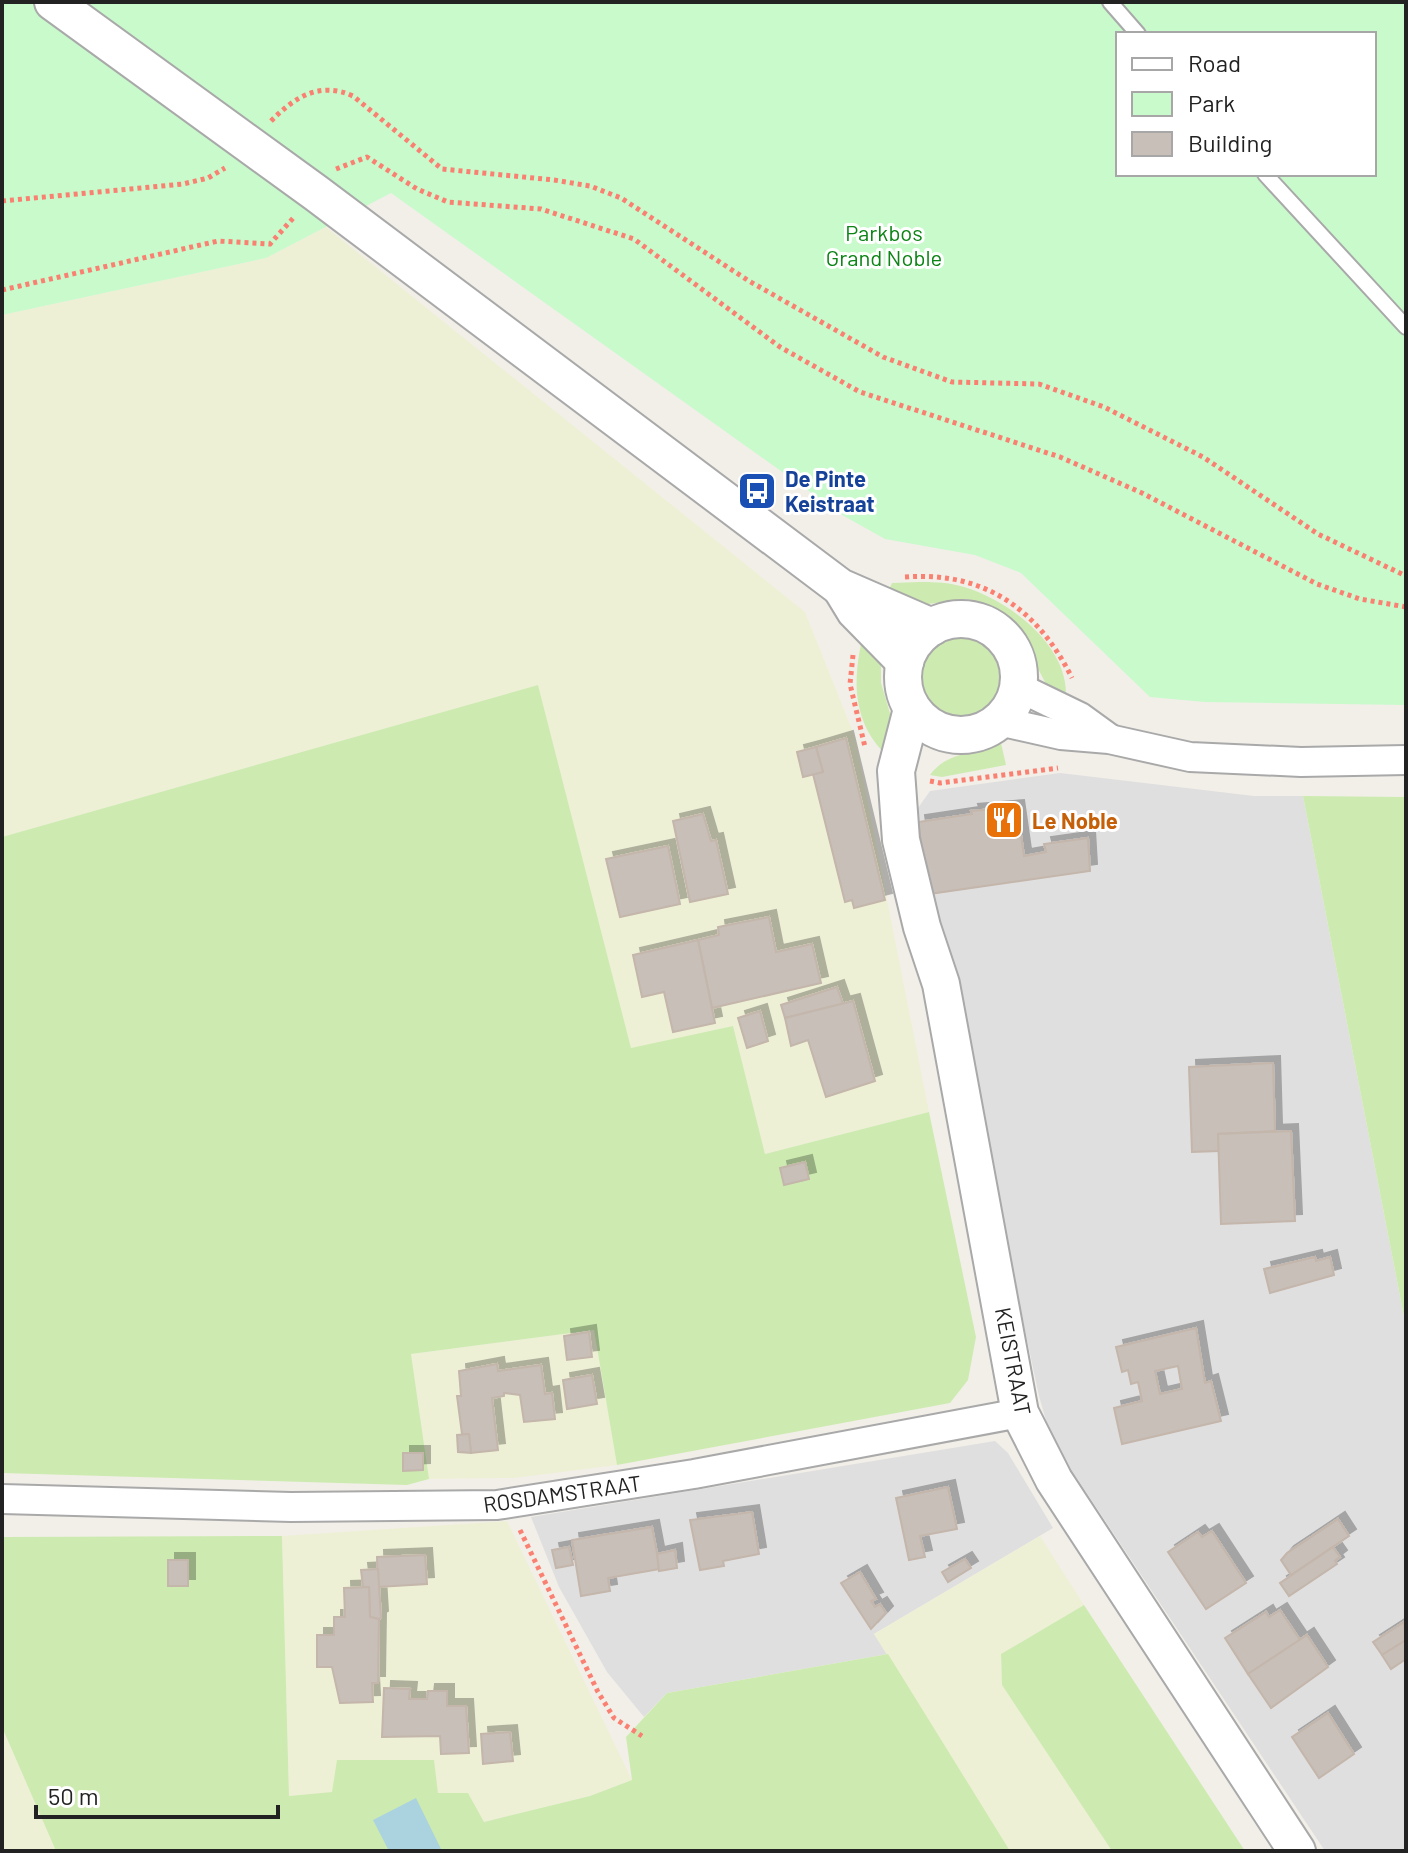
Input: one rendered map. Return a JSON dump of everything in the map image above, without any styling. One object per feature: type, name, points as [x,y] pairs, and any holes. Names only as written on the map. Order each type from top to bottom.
[{"type":"street","points":[[53,2],[316,193],[840,587],[869,611],[905,662]]},
{"type":"street","points":[[869,611],[932,627]]},
{"type":"street","points":[[964,619],[994,630],[1014,655],[1018,687],[1015,700],[999,721],[973,734],[944,733],[926,724],[912,709],[905,694],[905,662],[920,636],[932,627],[964,619]]},
{"type":"street","points":[[1018,687],[1065,723],[1109,739],[1190,757],[1301,762],[1406,760]]},
{"type":"street","name":"KEISTRAAT","points":[[912,709],[896,771],[905,790],[901,840],[911,887],[941,984],[968,1114],[1020,1413],[1054,1480],[1297,1851]]},
{"type":"street","points":[[999,721],[1065,723]]},
{"type":"street","points":[[905,790],[944,733]]},
{"type":"street","name":"ROSDAMSTRAAT","points":[[2,1499],[291,1507],[508,1504],[694,1474],[1020,1413]]},
{"type":"lane","points":[[1110,2],[1136,32]]},
{"type":"lane","points":[[1267,176],[1406,327]]},
{"type":"path","points":[[2,201],[183,184],[208,178],[227,166],[289,103],[322,88],[336,88],[353,96],[442,169],[554,180],[590,186],[621,198],[761,288],[883,357],[952,382],[1039,384],[1104,407],[1203,457],[1318,534],[1406,576]]},
{"type":"path","points":[[2,290],[218,241],[270,244],[339,166],[367,157],[417,189],[448,202],[541,209],[634,239],[780,347],[860,392],[1060,457],[1142,493],[1317,584],[1360,599],[1406,607]]},
{"type":"path","points":[[864,743],[850,684],[852,661],[869,611],[889,578],[956,577],[1007,599],[1028,615],[1060,653],[1074,683],[1052,768],[905,790]]},
{"type":"path","points":[[508,1504],[598,1692],[614,1718],[642,1736]]},
{"type":"shaded area","points":[[1060,773],[1254,796],[1303,796],[1406,1327],[1406,1851],[1325,1851],[1052,1441],[1039,1396],[949,974],[911,818],[930,791]]},
{"type":"shaded area","points":[[995,1441],[1008,1453],[1053,1528],[874,1634],[888,1654],[667,1693],[644,1717],[607,1672],[559,1587],[531,1517]]},
{"type":"green space","name":"Parkbos Grand Noble","points":[[2,2],[1406,2],[1406,705],[1205,702],[1150,697],[1021,573],[975,555],[885,539],[844,516],[391,193],[266,258],[2,315]]},
{"type":"green space","points":[[326,227],[805,612],[855,737],[929,1112],[765,1154],[733,1026],[631,1049],[538,685],[2,837],[2,315],[266,258]]},
{"type":"green space","points":[[892,583],[947,583],[974,590],[1012,610],[1044,640],[1056,657],[1064,676],[1066,696],[1046,684],[1015,624],[999,611],[968,599],[920,605],[887,594]]},
{"type":"green space","points":[[960,633],[976,636],[990,645],[999,659],[1002,675],[999,691],[990,705],[976,714],[960,717],[944,714],[930,705],[921,691],[918,675],[921,659],[930,645],[944,636]]},
{"type":"green space","points":[[863,635],[881,660],[881,683],[892,720],[889,758],[868,731],[858,701],[857,669]]},
{"type":"green space","points":[[538,685],[631,1048],[733,1026],[765,1154],[929,1112],[976,1337],[968,1380],[950,1403],[617,1465],[594,1330],[411,1354],[429,1479],[407,1485],[2,1473],[2,837]]},
{"type":"green space","points":[[1001,743],[1006,765],[942,777],[930,775],[953,757]]},
{"type":"green space","points":[[1303,796],[1406,797],[1406,1327]]},
{"type":"green space","points":[[594,1330],[617,1465],[515,1478],[429,1479],[411,1354]]},
{"type":"green space","points":[[507,1521],[632,1780],[590,1796],[483,1822],[438,1793],[433,1760],[333,1792],[289,1796],[282,1536]]},
{"type":"green space","points":[[282,1536],[289,1796],[332,1792],[337,1760],[434,1760],[438,1793],[468,1793],[484,1822],[590,1796],[632,1780],[626,1737],[667,1693],[888,1654],[1010,1851],[56,1851],[2,1727],[2,1537]]},
{"type":"green space","points":[[1040,1536],[1084,1605],[1001,1654],[1002,1685],[1112,1851],[1009,1851],[874,1634]]},
{"type":"green space","points":[[1084,1605],[1245,1851],[1112,1851],[1002,1685],[1001,1654]]},
{"type":"green space","points":[[2,1727],[56,1851],[2,1851]]},
{"type":"water","points":[[416,1798],[442,1851],[389,1851],[373,1820]]},
{"type":"building","points":[[846,738],[885,900],[854,908],[852,900],[845,902],[813,774],[823,772],[816,747]]},
{"type":"building","points":[[816,747],[823,772],[803,777],[797,752]]},
{"type":"building","points":[[1017,807],[1024,856],[1046,852],[1044,844],[1088,838],[1090,871],[929,894],[918,822],[972,814],[971,811]]},
{"type":"building","points":[[703,814],[711,841],[716,840],[728,894],[690,902],[673,821]]},
{"type":"building","points":[[668,846],[680,904],[620,917],[606,859]]},
{"type":"building","points":[[769,917],[776,952],[812,944],[821,983],[712,1008],[698,940],[719,935],[718,927]]},
{"type":"building","points":[[698,940],[715,1023],[673,1032],[664,992],[642,997],[633,955]]},
{"type":"building","points":[[837,987],[843,1004],[785,1018],[781,1005]]},
{"type":"building","points":[[853,1001],[875,1081],[826,1097],[808,1040],[791,1046],[785,1018]]},
{"type":"building","points":[[760,1011],[768,1041],[747,1048],[738,1018]]},
{"type":"building","points":[[1273,1063],[1275,1131],[1218,1134],[1219,1151],[1192,1152],[1189,1067]]},
{"type":"building","points":[[1291,1131],[1295,1221],[1221,1224],[1218,1134]]},
{"type":"building","points":[[805,1162],[809,1179],[784,1185],[780,1168]]},
{"type":"building","points":[[1315,1257],[1316,1261],[1330,1257],[1334,1275],[1270,1293],[1264,1269]]},
{"type":"building","points":[[1196,1328],[1205,1383],[1211,1381],[1221,1421],[1122,1444],[1114,1408],[1142,1401],[1138,1382],[1131,1384],[1128,1370],[1122,1372],[1116,1347]],"holes":[[[1178,1366],[1182,1389],[1160,1394],[1155,1371]]]},
{"type":"building","points":[[589,1332],[592,1357],[567,1360],[564,1336]]},
{"type":"building","points":[[497,1364],[498,1371],[541,1365],[545,1394],[552,1393],[555,1419],[524,1422],[520,1395],[504,1393],[504,1396],[492,1398],[498,1450],[471,1453],[469,1434],[462,1434],[457,1396],[461,1396],[459,1371]]},
{"type":"building","points":[[592,1375],[597,1404],[567,1409],[563,1380]]},
{"type":"building","points":[[469,1434],[471,1453],[458,1452],[457,1435]]},
{"type":"building","points":[[403,1453],[423,1453],[423,1470],[403,1471]]},
{"type":"building","points":[[948,1487],[957,1529],[920,1536],[925,1557],[909,1560],[896,1498]]},
{"type":"building","points":[[752,1512],[759,1554],[723,1561],[724,1566],[700,1570],[690,1520]]},
{"type":"building","points":[[1338,1519],[1349,1536],[1291,1575],[1281,1560]]},
{"type":"building","points":[[652,1527],[660,1569],[608,1578],[610,1591],[581,1596],[572,1540]]},
{"type":"building","points":[[1212,1531],[1246,1583],[1206,1609],[1168,1552],[1198,1532],[1202,1537]]},
{"type":"building","points":[[569,1547],[573,1565],[556,1568],[552,1550]]},
{"type":"building","points":[[1333,1547],[1340,1557],[1335,1561],[1337,1564],[1289,1596],[1280,1583]]},
{"type":"building","points":[[675,1550],[677,1568],[659,1571],[657,1554]]},
{"type":"building","points":[[425,1555],[427,1584],[378,1587],[377,1557]]},
{"type":"building","points":[[965,1559],[971,1568],[948,1582],[942,1572]]},
{"type":"building","points":[[168,1560],[188,1560],[188,1586],[168,1586]]},
{"type":"building","points":[[378,1569],[379,1619],[370,1617],[369,1587],[363,1587],[361,1570]]},
{"type":"building","points":[[860,1572],[876,1599],[871,1601],[875,1607],[880,1604],[886,1613],[871,1629],[841,1583]]},
{"type":"building","points":[[369,1587],[370,1617],[379,1619],[378,1683],[372,1683],[373,1702],[340,1703],[332,1667],[317,1667],[317,1635],[334,1635],[334,1617],[345,1617],[344,1588]]},
{"type":"building","points":[[1280,1610],[1300,1640],[1248,1674],[1225,1638],[1266,1612],[1269,1617]]},
{"type":"building","points":[[1404,1622],[1406,1640],[1382,1655],[1373,1642]]},
{"type":"building","points":[[1307,1635],[1328,1667],[1271,1708],[1248,1674]]},
{"type":"building","points":[[1406,1640],[1406,1659],[1391,1669],[1382,1655]]},
{"type":"building","points":[[384,1688],[410,1689],[409,1699],[427,1699],[428,1691],[447,1691],[447,1706],[466,1706],[469,1753],[441,1754],[440,1736],[382,1737]]},
{"type":"building","points":[[1328,1713],[1354,1754],[1319,1778],[1292,1737]]},
{"type":"building","points":[[510,1732],[513,1761],[483,1764],[481,1734]]},
{"type":"place","name":"De Pinte Keistraat","points":[[757,491]]},
{"type":"place","name":"Le Noble","points":[[1004,820]]}]
